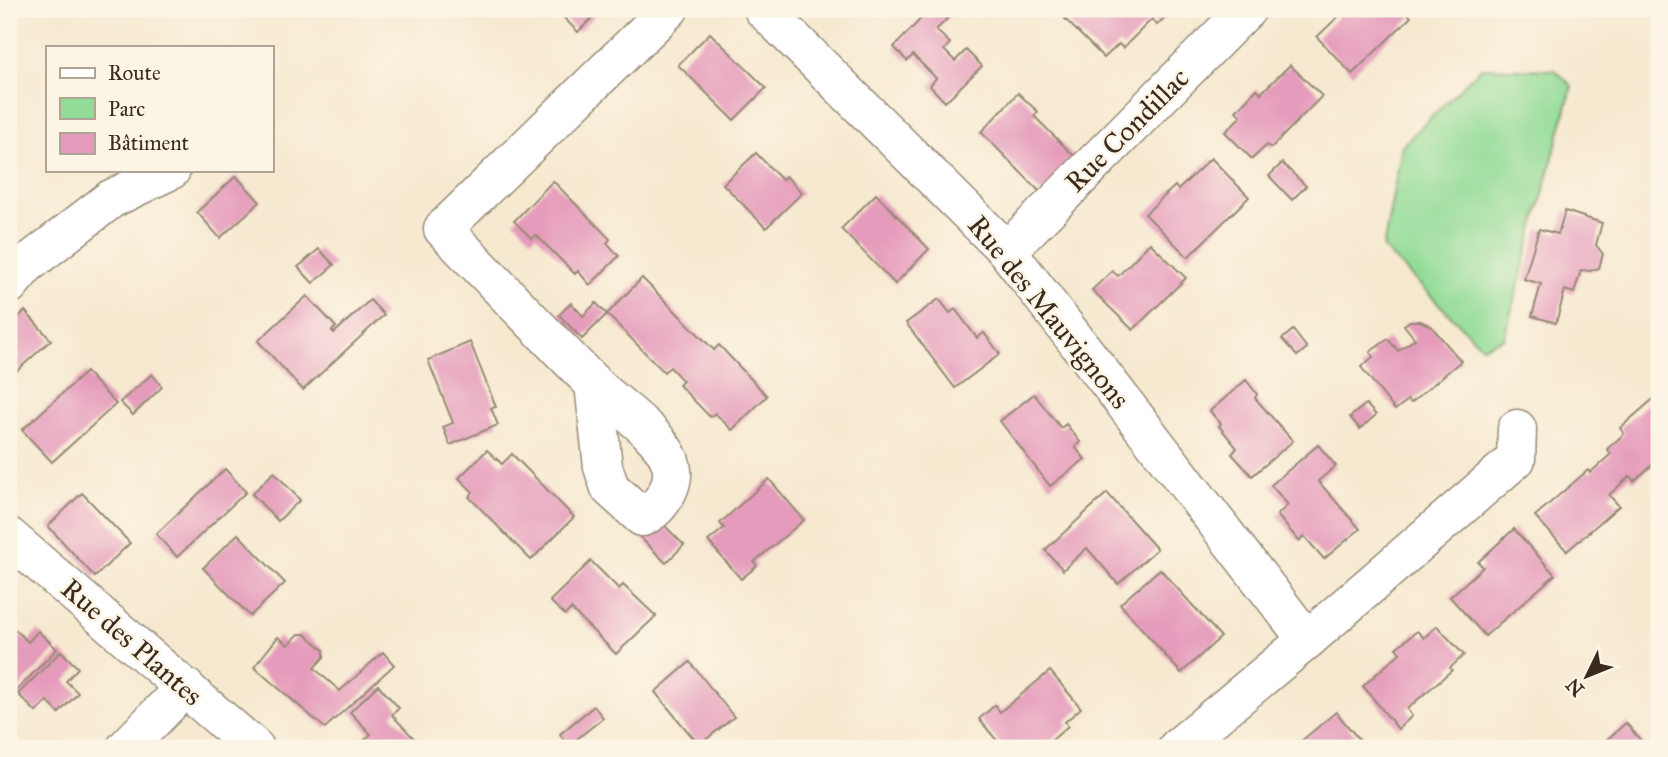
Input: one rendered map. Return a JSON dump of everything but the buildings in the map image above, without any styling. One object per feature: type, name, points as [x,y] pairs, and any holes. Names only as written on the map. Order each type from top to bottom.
[{"type":"street","points":[[594,384],[443,229],[669,9]]},
{"type":"street","name":"Rue des Mauvignons","points":[[763,9],[1007,251],[1307,640]]},
{"type":"street","name":"Rue Condillac","points":[[1007,251],[1247,9]]},
{"type":"street","points":[[9,285],[26,265],[111,200],[168,172]]},
{"type":"street","points":[[1177,748],[1307,640],[1516,459],[1517,429]]},
{"type":"street","name":"Rue des Plantes","points":[[11,543],[255,748]]},
{"type":"street","points":[[126,748],[185,687]]},
{"type":"green space","points":[[1481,68],[1555,70],[1572,86],[1504,338],[1482,347],[1383,248],[1402,146]]}]
